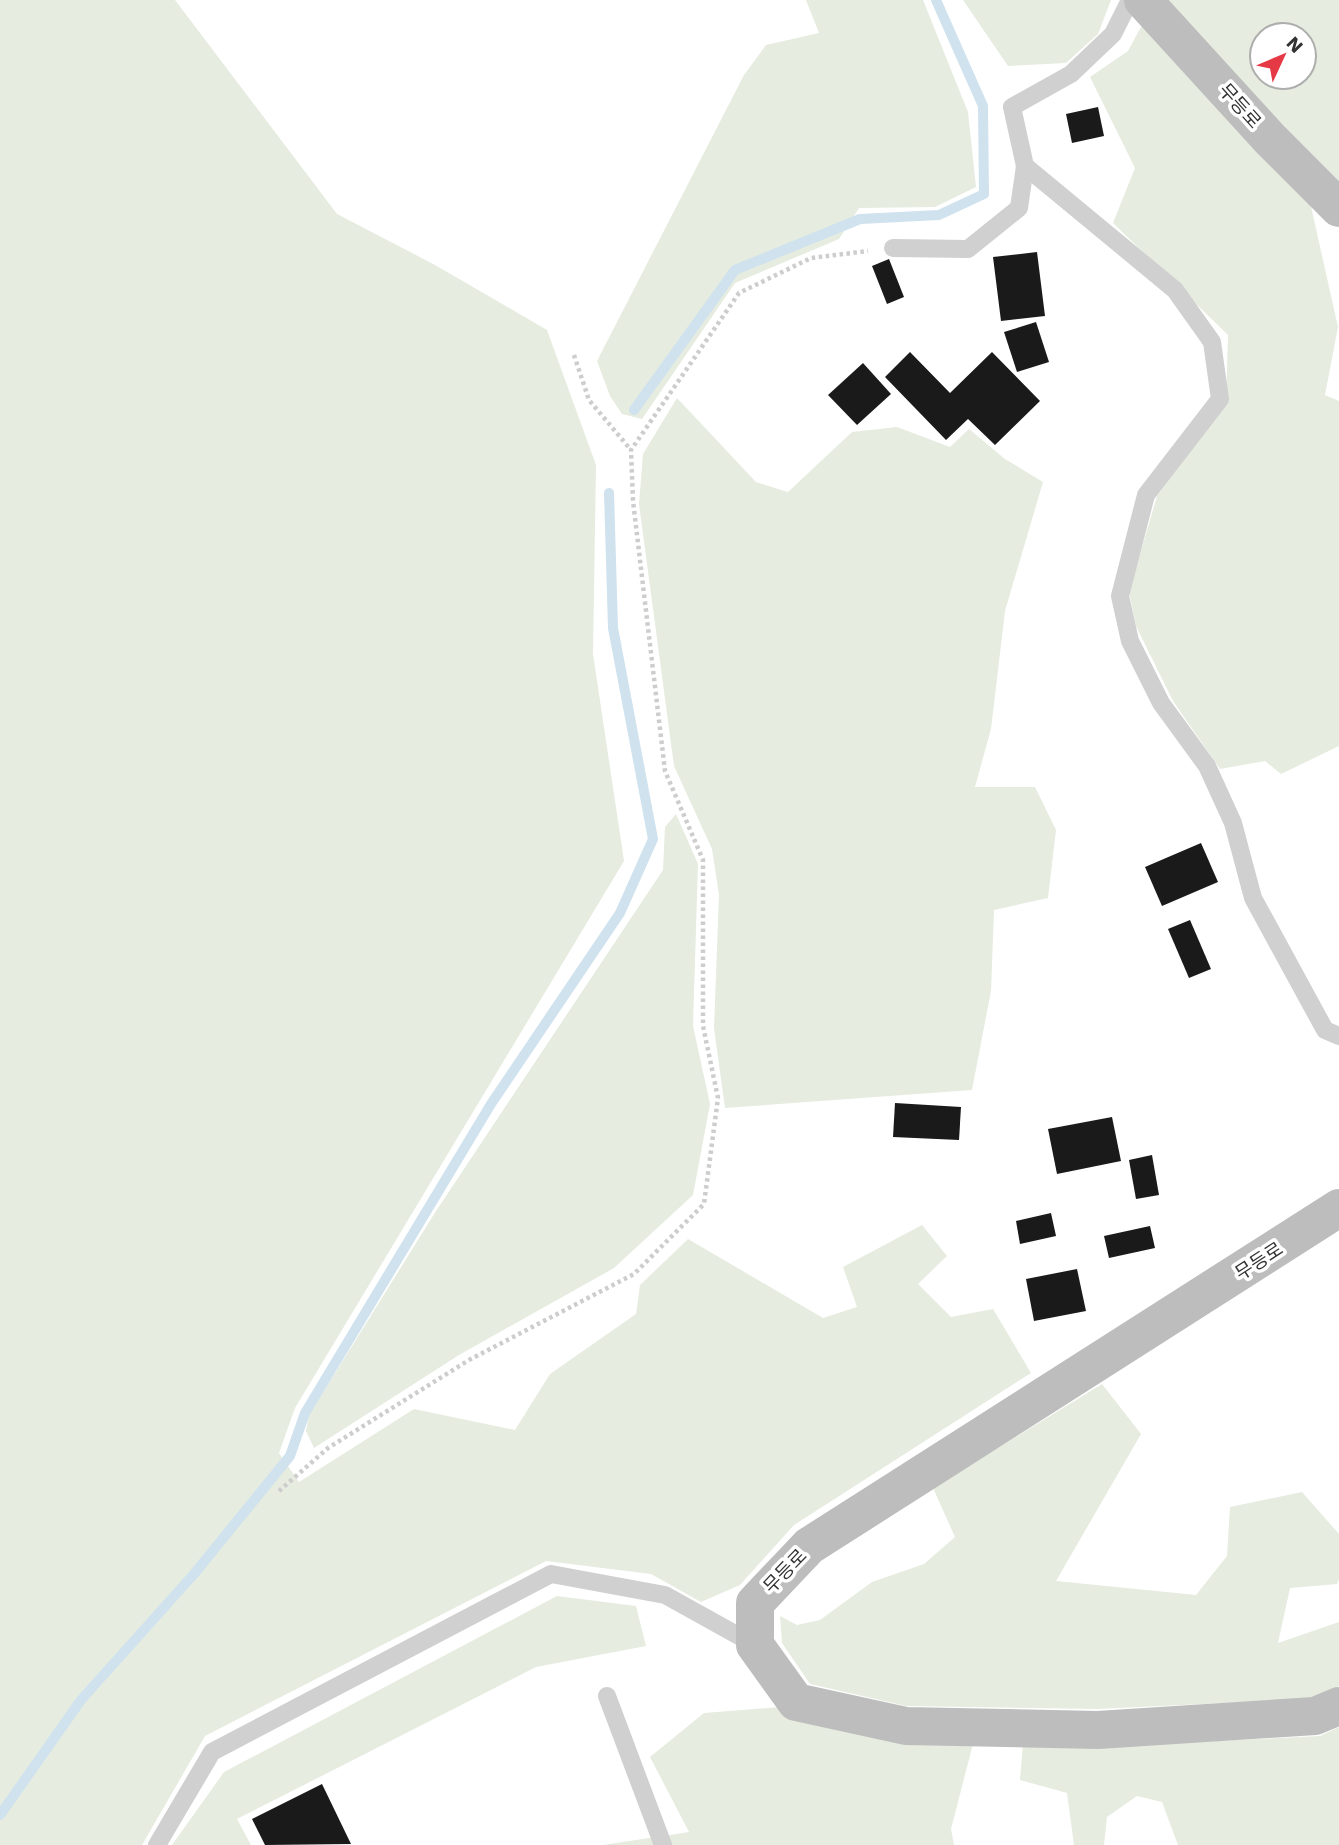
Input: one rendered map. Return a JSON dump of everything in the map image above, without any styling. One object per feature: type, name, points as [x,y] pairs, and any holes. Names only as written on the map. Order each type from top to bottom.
[{"type":"main road","name":"무등로","points":[[1143,0],[1270,139],[1339,208]]},
{"type":"main road","name":"무등로","points":[[755,1645],[755,1603],[809,1546],[1339,1208]]},
{"type":"main road","points":[[755,1645],[796,1702],[906,1726],[1098,1730],[1315,1716],[1339,1706]]},
{"type":"lane","points":[[893,248],[968,249],[1019,208],[1025,166],[1012,107],[1071,74],[1113,34],[1130,0]]},
{"type":"lane","points":[[1025,166],[1175,290],[1212,342],[1220,399],[1146,495],[1120,596],[1130,641],[1142,666],[1161,702],[1207,766],[1228,812],[1253,898],[1325,1030],[1339,1036]]},
{"type":"lane","points":[[157,1845],[212,1752],[551,1574],[665,1595],[755,1645]]},
{"type":"lane","points":[[607,1696],[663,1845]]},
{"type":"path","points":[[279,1491],[328,1448],[469,1360],[634,1274],[704,1204],[718,1098],[703,1026],[704,860],[665,771],[633,501],[631,450],[739,293],[811,258],[893,248]]},
{"type":"path","points":[[574,355],[589,400],[631,450]]},
{"type":"shaded area","points":[[0,0],[175,0],[337,214],[435,265],[547,330],[596,465],[593,654],[624,861],[295,1408],[279,1453],[299,1482],[414,1409],[515,1430],[550,1374],[636,1314],[640,1285],[688,1239],[823,1318],[857,1307],[843,1267],[922,1225],[947,1256],[918,1284],[951,1317],[993,1309],[1031,1373],[794,1525],[740,1585],[701,1602],[651,1574],[546,1561],[205,1736],[142,1845],[0,1845]]},
{"type":"shaded area","points":[[806,0],[923,0],[968,112],[976,187],[935,207],[859,208],[839,239],[735,283],[642,419],[622,414],[610,396],[597,361],[744,75],[766,45],[819,33]]},
{"type":"shaded area","points":[[963,0],[1111,0],[1098,34],[1066,63],[1008,66]]},
{"type":"shaded area","points":[[1163,0],[1339,0],[1339,185],[1250,91],[1318,91],[1318,21],[1248,21],[1248,89]]},
{"type":"shaded area","points":[[1143,23],[1310,202],[1338,327],[1325,395],[1339,401],[1339,746],[1281,774],[1265,761],[1220,769],[1173,701],[1136,626],[1129,592],[1157,496],[1226,403],[1228,335],[1113,223],[1135,168],[1090,77],[1128,51]]},
{"type":"shaded area","points":[[677,398],[756,482],[788,492],[852,432],[897,427],[950,447],[969,429],[1005,459],[1043,482],[1005,611],[991,729],[975,787],[1035,787],[1056,830],[1048,898],[994,910],[991,991],[972,1090],[725,1108],[714,1028],[719,895],[712,849],[674,766],[639,504],[643,454]]},
{"type":"shaded area","points":[[676,814],[698,864],[693,1026],[710,1104],[693,1195],[614,1268],[459,1355],[314,1448],[306,1431],[309,1415],[436,1211],[663,870],[665,827]]},
{"type":"shaded area","points":[[1102,1384],[1141,1434],[1056,1581],[1196,1595],[1227,1556],[1230,1507],[1302,1492],[1339,1534],[1339,1579],[1337,1584],[1290,1588],[1278,1643],[1339,1622],[1339,1686],[1311,1699],[1097,1709],[906,1706],[810,1684],[782,1643],[780,1616],[797,1625],[820,1620],[872,1582],[924,1564],[955,1537],[933,1488]]},
{"type":"shaded area","points":[[557,1596],[636,1606],[646,1646],[536,1667],[237,1819],[251,1845],[172,1845],[224,1772]]},
{"type":"shaded area","points":[[781,1707],[974,1740],[951,1829],[954,1845],[603,1845],[689,1832],[650,1757],[704,1713]]},
{"type":"shaded area","points":[[1339,1727],[1339,1845],[1178,1845],[1162,1802],[1137,1796],[1107,1817],[1104,1845],[1074,1845],[1067,1793],[1020,1780],[1023,1743],[1097,1747],[1320,1736]]},
{"type":"building","points":[[1098,107],[1104,136],[1072,143],[1066,114]]},
{"type":"building","points":[[1037,252],[1045,316],[1001,321],[993,257]]},
{"type":"building","points":[[889,259],[904,297],[887,304],[872,266]]},
{"type":"building","points":[[1036,322],[1049,362],[1017,372],[1004,332]]},
{"type":"building","points":[[910,352],[950,393],[992,352],[1040,401],[995,445],[968,419],[946,440],[885,377]]},
{"type":"building","points":[[863,363],[891,394],[857,425],[828,395]]},
{"type":"building","points":[[1201,843],[1218,882],[1162,906],[1145,867]]},
{"type":"building","points":[[1190,920],[1211,969],[1189,978],[1168,929]]},
{"type":"building","points":[[895,1103],[961,1107],[959,1140],[893,1137]]},
{"type":"building","points":[[1112,1117],[1121,1161],[1057,1174],[1048,1129]]},
{"type":"building","points":[[1152,1155],[1159,1195],[1136,1199],[1129,1160]]},
{"type":"building","points":[[1051,1213],[1056,1236],[1020,1244],[1016,1221]]},
{"type":"building","points":[[1150,1226],[1155,1248],[1109,1258],[1104,1236]]},
{"type":"building","points":[[1077,1269],[1086,1311],[1034,1321],[1026,1279]]},
{"type":"building","points":[[322,1784],[351,1844],[265,1845],[252,1819]]},
{"type":"waterway","points":[[634,410],[735,270],[860,219],[939,215],[984,194],[983,106],[936,0]]},
{"type":"waterway","points":[[0,1815],[81,1700],[194,1574],[290,1456],[305,1413],[491,1104],[620,913],[653,839],[613,628],[609,493]]}]
